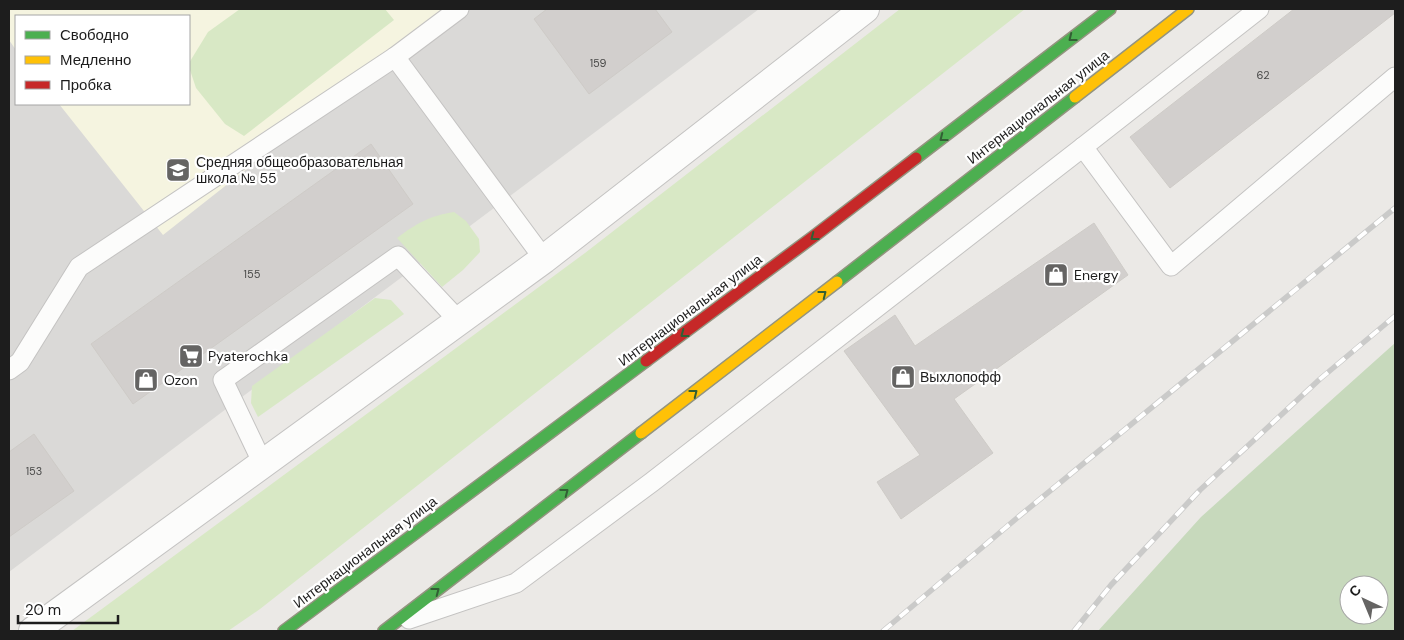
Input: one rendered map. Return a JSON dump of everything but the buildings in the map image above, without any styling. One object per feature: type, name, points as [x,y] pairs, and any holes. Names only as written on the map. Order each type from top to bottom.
[{"type":"main road","name":"Интернациональная улица","points":[[284,631],[813,237],[1110,9]]},
{"type":"main road","name":"Интернациональная улица","points":[[388,628],[885,246],[1188,9]]},
{"type":"street","points":[[32,631],[544,259],[865,9]]},
{"type":"lane","points":[[12,362],[78,267],[395,57],[459,9]]},
{"type":"lane","points":[[388,628],[516,582],[652,482],[1259,9]]},
{"type":"lane","points":[[395,57],[544,259]]},
{"type":"lane","points":[[1083,147],[1171,266],[1395,77]]},
{"type":"lane","points":[[263,464],[223,380],[398,256],[459,321]]},
{"type":"shaded area","points":[[9,9],[759,9],[9,572]]},
{"type":"shaded area","name":"Средняя общеобразовательная школа № 55","points":[[9,9],[450,9],[163,235],[60,105],[190,105],[190,15],[15,15],[15,49],[9,40]]},
{"type":"shaded area","points":[[1395,343],[1395,631],[1098,631],[1201,517]]},
{"type":"green space","points":[[240,9],[385,9],[394,20],[244,136],[225,124],[196,88],[190,70],[190,61],[208,32]]},
{"type":"green space","points":[[900,9],[1025,9],[260,609],[228,631],[72,631],[585,253]]},
{"type":"green space","points":[[454,212],[466,221],[479,239],[480,252],[463,270],[442,287],[397,238],[424,221]]},
{"type":"green space","points":[[375,298],[391,300],[404,314],[258,417],[251,403],[252,386]]},
{"type":"railway","points":[[883,631],[1017,518],[1395,208]]},
{"type":"railway","points":[[1074,631],[1111,585],[1200,490],[1320,379],[1395,316]]},
{"type":"traffic: fast","points":[[916,158],[1110,9]]},
{"type":"traffic: fast","points":[[837,282],[1075,97]]},
{"type":"traffic: fast","points":[[284,631],[646,361]]},
{"type":"traffic: fast","points":[[384,631],[641,433]]},
{"type":"traffic: slow","points":[[1075,97],[1188,9]]},
{"type":"traffic: slow","points":[[641,433],[837,282]]},
{"type":"traffic: jam","points":[[646,361],[916,158]]},
{"type":"place","name":"Средняя общеобразовательная школа № 55","points":[[178,170]]},
{"type":"place","name":"Energy","points":[[1056,275]]},
{"type":"place","name":"Pyaterochka","points":[[191,356]]},
{"type":"place","name":"Выхлопофф","points":[[903,377]]},
{"type":"place","name":"Ozon","points":[[146,380]]}]
